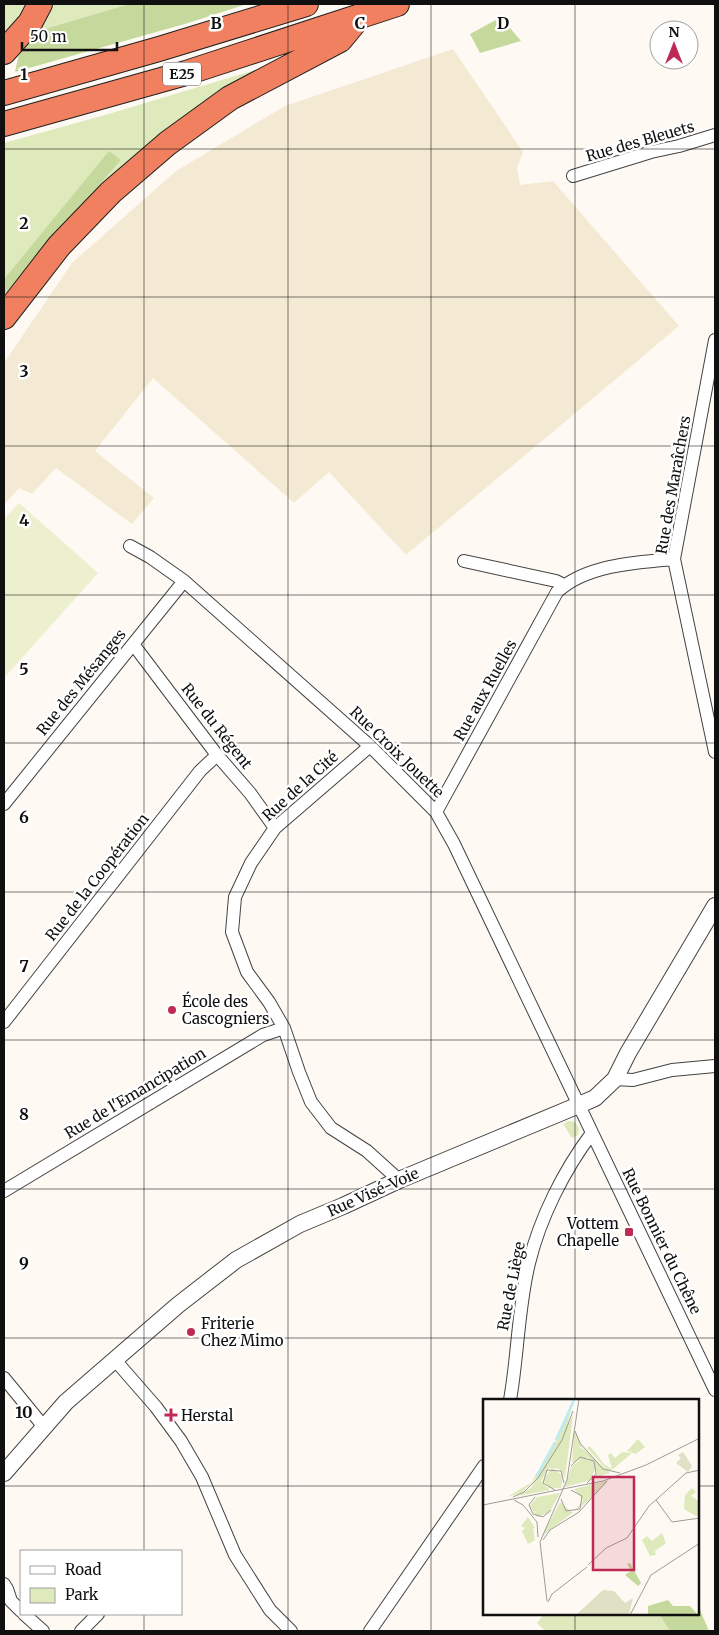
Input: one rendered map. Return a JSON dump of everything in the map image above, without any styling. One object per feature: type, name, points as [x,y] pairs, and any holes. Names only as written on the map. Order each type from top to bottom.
[{"type":"highway","points":[[4,52],[30,23],[40,4]]},
{"type":"highway","name":"E25","points":[[4,93],[177,44],[306,4]]},
{"type":"highway","name":"E25","points":[[4,124],[186,73],[397,4]]},
{"type":"highway","points":[[4,317],[59,246],[111,192],[168,144],[230,98],[340,40],[359,17]]},
{"type":"street","name":"Rue des Bleuets","points":[[573,176],[715,135]]},
{"type":"street","name":"Rue des Maraîchers","points":[[715,340],[674,559],[715,752]]},
{"type":"street","name":"Rue Croix Jouette","points":[[130,546],[150,556],[184,581],[370,746],[436,812],[454,844],[579,1106]]},
{"type":"street","points":[[464,561],[556,581],[564,585],[597,571],[629,563],[674,559]]},
{"type":"street","name":"Rue des Mésanges","points":[[4,804],[184,581]]},
{"type":"street","name":"Rue aux Ruelles","points":[[436,812],[557,592],[564,585]]},
{"type":"street","name":"Rue du Régent","points":[[132,644],[217,755],[250,793],[275,828]]},
{"type":"street","name":"Rue de la Cité","points":[[370,746],[275,828],[250,863],[235,897],[232,932],[248,972],[284,1028],[311,1102],[330,1128],[367,1151],[398,1180]]},
{"type":"street","name":"Rue de la Coopération","points":[[4,1022],[200,771],[217,755]]},
{"type":"street","name":"Rue Visé-Voie","points":[[4,1473],[66,1402],[178,1305],[236,1260],[300,1224],[398,1180],[595,1098],[615,1079],[628,1053],[715,906]]},
{"type":"street","name":"Rue de l'Emancipation","points":[[4,1191],[264,1035],[284,1028]]},
{"type":"street","points":[[615,1079],[633,1080],[672,1070],[715,1066]]},
{"type":"street","name":"Rue Bonnier du Chêne","points":[[579,1106],[715,1390]]},
{"type":"street","name":"Rue de Liège","points":[[510,1399],[518,1328],[535,1241],[544,1217],[562,1182],[579,1150],[592,1133]]},
{"type":"street","points":[[115,1360],[156,1407],[181,1441],[202,1477],[235,1555],[270,1610],[291,1631]]},
{"type":"street","points":[[4,1378],[44,1427]]},
{"type":"street","points":[[370,1631],[483,1467]]},
{"type":"street","points":[[4,1584],[8,1589],[11,1601],[20,1610]]},
{"type":"street","points":[[25,1615],[43,1631]]},
{"type":"street","points":[[84,1630],[97,1615]]},
{"type":"shaded area","points":[[453,49],[523,152],[517,168],[520,185],[553,181],[679,326],[406,555],[329,472],[294,503],[153,378],[95,451],[154,498],[132,524],[56,468],[32,494],[19,488],[4,505],[4,363],[72,263],[176,171],[285,106]]},
{"type":"green space","points":[[4,4],[29,4],[4,36]]},
{"type":"green space","points":[[49,4],[129,4],[31,33]]},
{"type":"green space","points":[[129,4],[247,4],[188,23],[15,72],[20,49],[31,33]]},
{"type":"green space","points":[[501,17],[521,41],[480,53],[470,34]]},
{"type":"green space","points":[[285,61],[205,107],[4,310],[4,295],[121,160],[109,152],[4,279],[4,143]]},
{"type":"green space","points":[[109,151],[121,160],[4,295],[4,279]]},
{"type":"green space","points":[[19,503],[98,573],[4,678],[4,519]]},
{"type":"green space","points":[[569,1121],[575,1122],[579,1129],[578,1135],[572,1138],[563,1124]]},
{"type":"green space","points":[[699,1607],[709,1631],[670,1631],[660,1615],[699,1615]]},
{"type":"green space","points":[[543,1615],[660,1615],[670,1631],[545,1631],[537,1623]]},
{"type":"place","name":"École des Cascogniers","points":[[172,1010]]},
{"type":"place","name":"Vottem Chapelle","points":[[629,1232]]},
{"type":"place","name":"Friterie Chez Mimo","points":[[191,1332]]},
{"type":"place","name":"Herstal","points":[[171,1415]]}]
